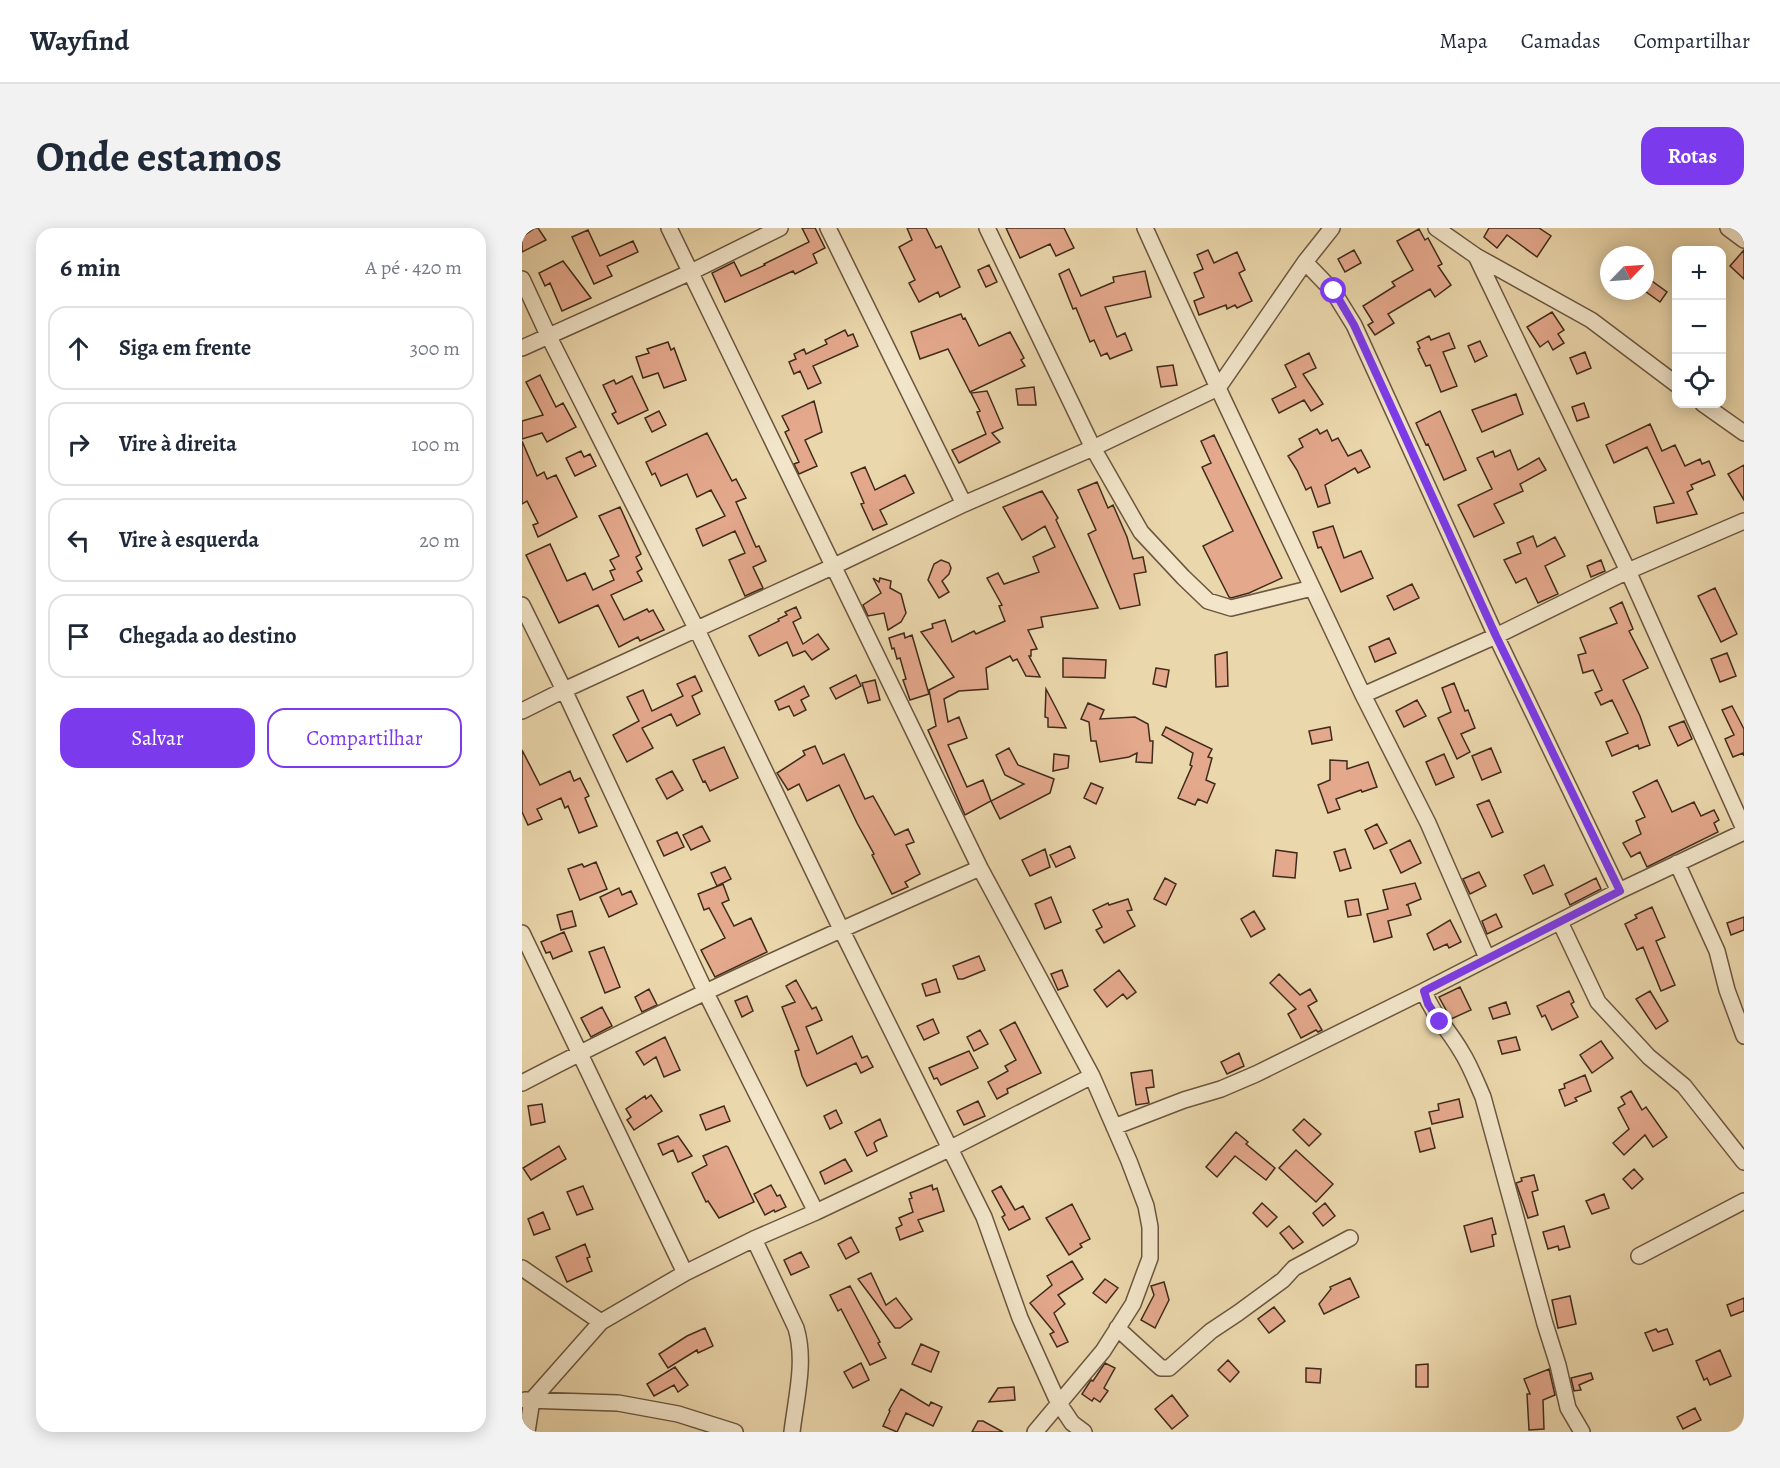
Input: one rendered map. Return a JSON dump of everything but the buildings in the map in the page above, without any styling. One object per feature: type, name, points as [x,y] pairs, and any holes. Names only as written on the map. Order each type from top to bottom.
[{"type":"street","points":[[669,228],[980,868],[1092,1076],[1146,1206],[1150,1227],[1150,1258],[1133,1304],[1103,1351],[1035,1432]]},
{"type":"street","points":[[522,348],[691,272],[780,228]]},
{"type":"street","points":[[828,228],[964,504]]},
{"type":"street","points":[[987,228],[1093,448],[1141,532],[1182,577],[1209,601],[1231,608],[1312,588]]},
{"type":"street","points":[[1145,228],[1362,695],[1428,823],[1487,958]]},
{"type":"street","points":[[522,711],[964,504],[1093,448],[1218,388],[1305,262],[1332,228]]},
{"type":"street","points":[[1436,228],[1476,256],[1591,320],[1672,380]]},
{"type":"street","points":[[1728,228],[1744,240]]},
{"type":"street","points":[[1113,1126],[1221,1089],[1256,1074],[1744,830],[1628,571],[1476,256]]},
{"type":"street","points":[[1305,262],[1334,291],[1354,325],[1496,636],[1620,891]]},
{"type":"street","points":[[522,279],[697,630],[841,929],[984,1217],[1020,1318],[1058,1402],[1072,1423],[1083,1432]]},
{"type":"street","points":[[1709,408],[1744,433]]},
{"type":"street","points":[[1362,695],[1496,636],[1628,571],[1744,521]]},
{"type":"street","points":[[522,605],[706,993],[816,1212]]},
{"type":"street","points":[[1677,863],[1717,951],[1727,990],[1744,1036]]},
{"type":"street","points":[[522,1083],[841,929],[980,868]]},
{"type":"street","points":[[1560,922],[1598,1002],[1649,1058],[1684,1086],[1744,1162]]},
{"type":"street","points":[[522,933],[685,1273]]},
{"type":"street","points":[[1424,991],[1428,1004],[1460,1049],[1483,1097],[1568,1408],[1582,1432]]},
{"type":"street","points":[[527,1432],[527,1400],[601,1322],[685,1273],[951,1148],[1092,1076]]},
{"type":"street","points":[[1639,1256],[1744,1201]]},
{"type":"street","points":[[1117,1329],[1161,1368],[1169,1368],[1211,1331],[1283,1280],[1294,1269],[1350,1238]]},
{"type":"street","points":[[754,1239],[796,1328],[800,1343],[792,1432]]},
{"type":"street","points":[[522,1268],[601,1322]]},
{"type":"street","points":[[527,1400],[618,1403],[678,1414],[735,1432]]},
{"type":"route","points":[[1334,291],[1354,325],[1496,636],[1620,891],[1424,991],[1428,1004],[1440,1022]]}]
